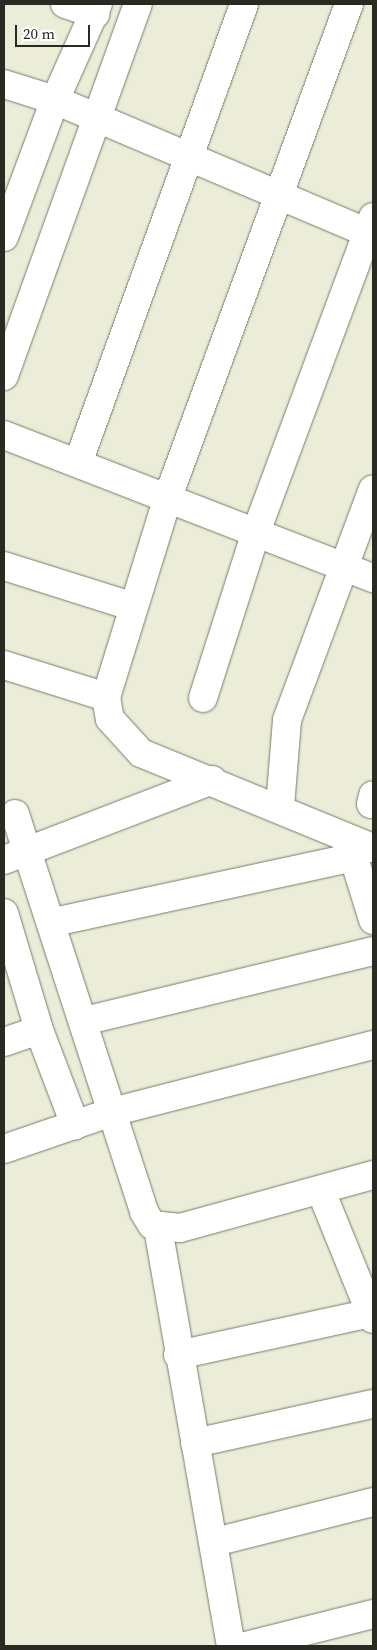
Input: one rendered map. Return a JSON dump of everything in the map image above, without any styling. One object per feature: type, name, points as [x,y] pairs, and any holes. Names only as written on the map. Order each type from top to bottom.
[{"type":"street","points":[[4,237],[55,100],[97,9],[65,4]]},
{"type":"street","points":[[4,376],[95,117],[138,4]]},
{"type":"street","points":[[78,463],[185,156],[244,4]]},
{"type":"street","points":[[349,4],[277,194],[168,497],[106,697],[110,719],[135,749],[280,807],[358,848]]},
{"type":"street","points":[[4,84],[55,100],[277,194],[371,229],[256,532],[203,698]]},
{"type":"street","points":[[4,434],[168,497],[343,568],[373,578]]},
{"type":"street","points":[[280,807],[287,720],[373,489]]},
{"type":"street","points":[[4,566],[134,607]]},
{"type":"street","points":[[4,665],[106,697]]},
{"type":"street","points":[[16,857],[212,780]]},
{"type":"street","points":[[15,814],[16,857],[54,922],[146,1219],[158,1228],[180,1228],[321,1191],[373,1175]]},
{"type":"street","points":[[358,848],[373,920]]},
{"type":"street","points":[[54,922],[358,848]]},
{"type":"street","points":[[4,913],[8,940],[74,1125]]},
{"type":"street","points":[[84,1022],[373,951]]},
{"type":"street","points":[[4,1042],[39,1030]]},
{"type":"street","points":[[4,1149],[112,1112],[373,1045]]},
{"type":"street","points":[[178,1355],[372,1316],[321,1191]]},
{"type":"street","points":[[158,1228],[178,1355],[215,1542],[231,1646]]},
{"type":"street","points":[[195,1443],[373,1404]]},
{"type":"street","points":[[215,1542],[373,1502]]},
{"type":"street","points":[[246,1646],[373,1614]]}]
